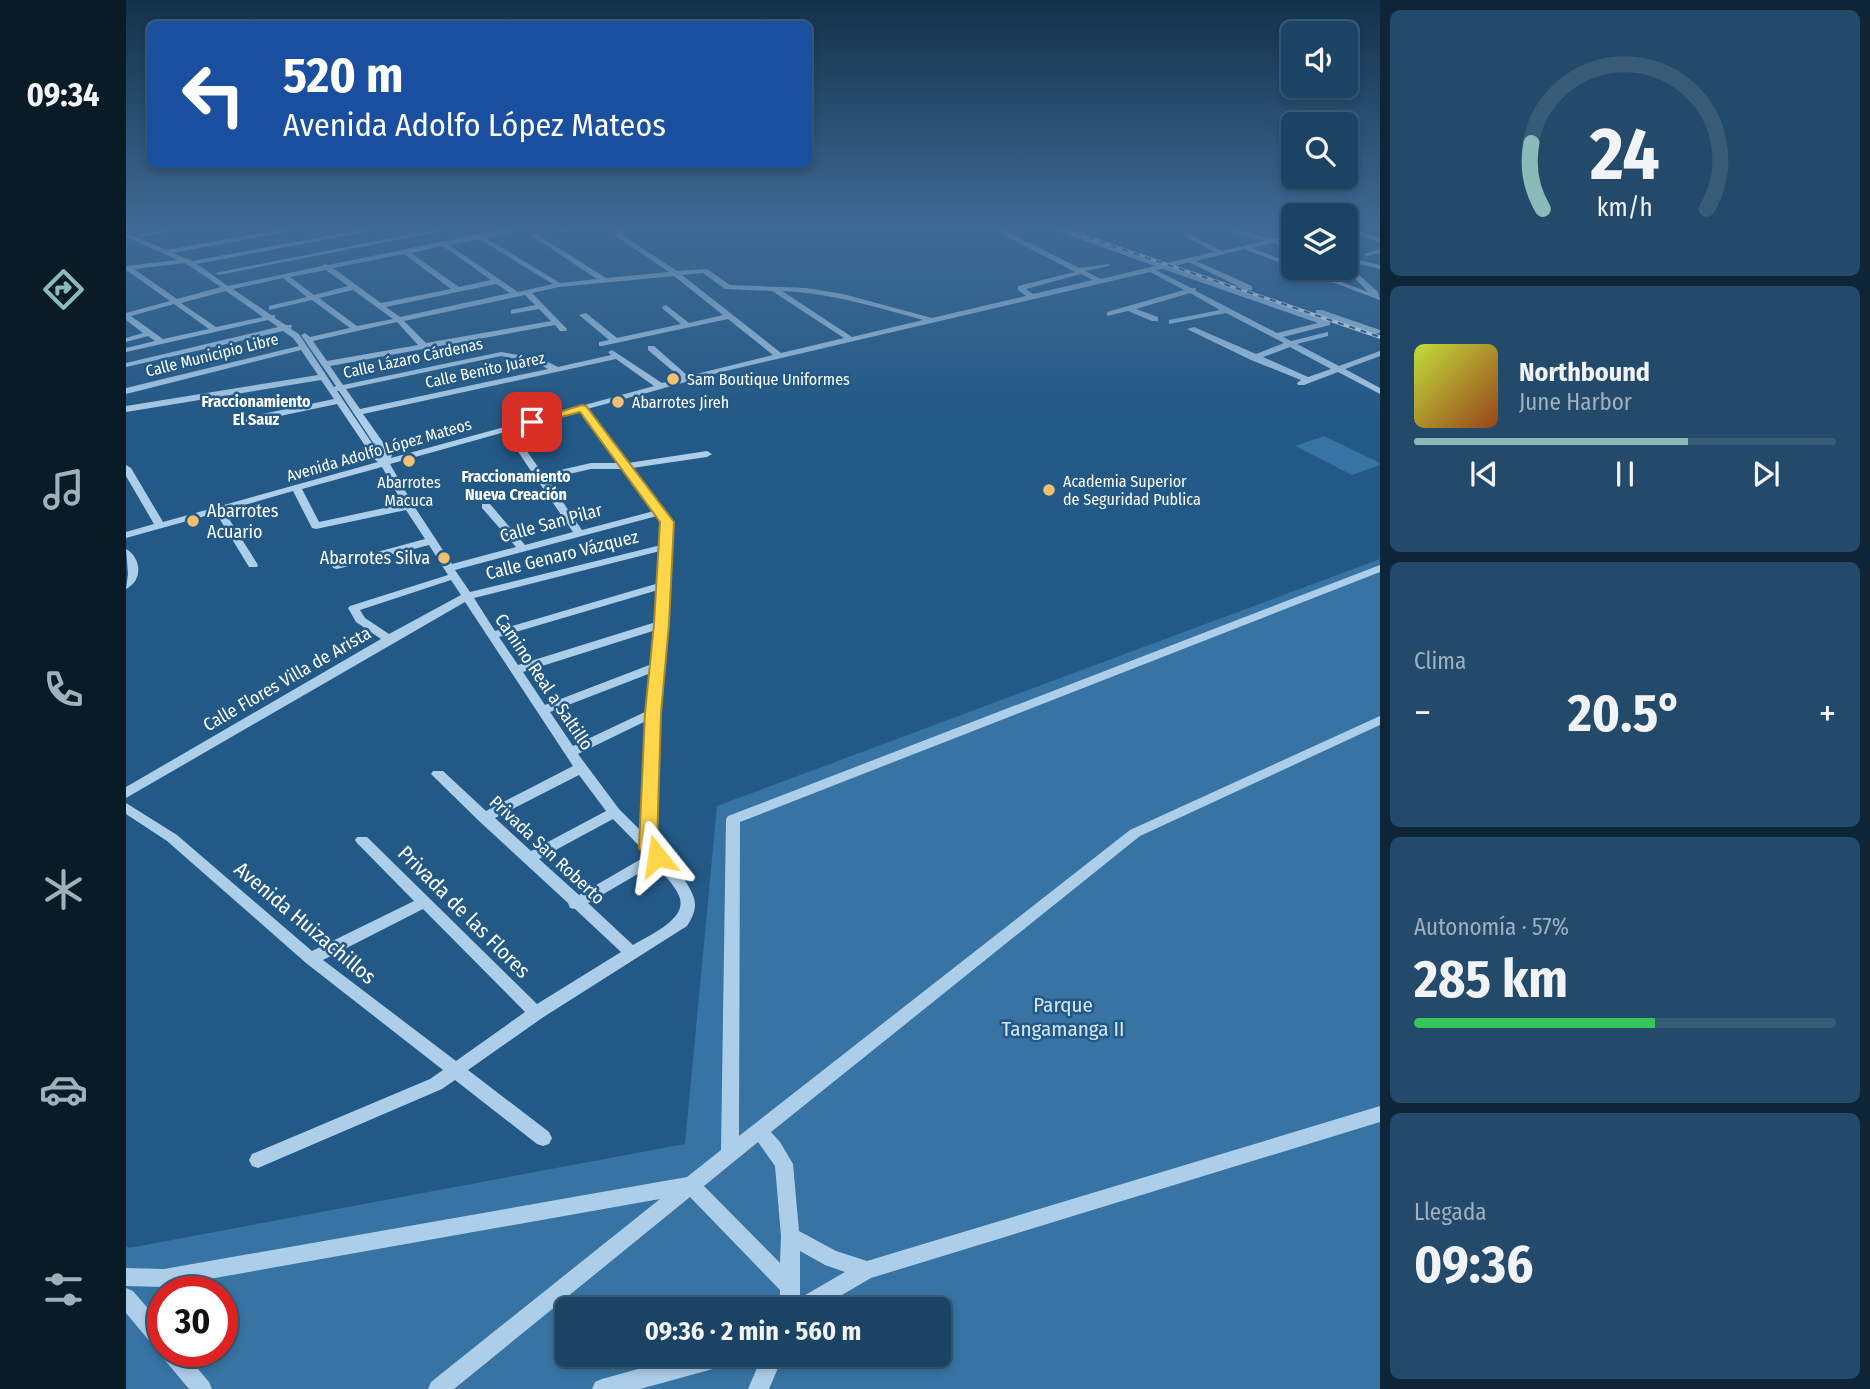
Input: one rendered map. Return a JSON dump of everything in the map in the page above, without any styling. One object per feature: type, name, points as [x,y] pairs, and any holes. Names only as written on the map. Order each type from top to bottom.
[{"type":"street","points":[[160,291],[215,330]]},
{"type":"street","points":[[126,315],[220,291]]},
{"type":"street","name":"Camino Real a Saltillo","points":[[240,291],[290,327],[326,365],[387,454],[385,463]]},
{"type":"street","points":[[305,291],[356,329]]},
{"type":"street","points":[[126,350],[215,330],[339,291]]},
{"type":"street","points":[[359,291],[398,319],[424,346]]},
{"type":"street","points":[[380,306],[454,291]]},
{"type":"street","points":[[512,291],[516,294]]},
{"type":"street","name":"Calle Municipio Libre","points":[[126,391],[356,329],[532,291]]},
{"type":"street","points":[[697,291],[780,356]]},
{"type":"street","points":[[778,291],[850,339]]},
{"type":"street","points":[[798,291],[843,296],[931,320]]},
{"type":"street","points":[[1024,291],[1032,297]]},
{"type":"street","name":"Avenida Adolfo López Mateos","points":[[126,535],[660,386],[1058,291]]},
{"type":"street","points":[[1110,314],[1190,291]]},
{"type":"street","points":[[1194,291],[1288,344],[1380,391]]},
{"type":"street","points":[[1231,291],[1327,323],[1276,336]]},
{"type":"street","points":[[1256,291],[1377,332]]},
{"type":"street","points":[[1359,291],[1380,299]]},
{"type":"street","points":[[527,292],[564,330]]},
{"type":"street","points":[[514,312],[540,306]]},
{"type":"street","points":[[666,307],[687,325]]},
{"type":"street","points":[[1129,308],[1155,319]]},
{"type":"street","points":[[1172,322],[1229,310]]},
{"type":"street","points":[[126,315],[161,342]]},
{"type":"street","points":[[583,315],[614,341]]},
{"type":"street","points":[[660,386],[602,344],[729,316]]},
{"type":"street","points":[[326,365],[557,322]]},
{"type":"street","points":[[126,365],[290,327]]},
{"type":"street","points":[[1191,330],[1307,380]]},
{"type":"street","points":[[126,340],[151,333]]},
{"type":"street","points":[[1254,358],[1288,344],[1325,334]]},
{"type":"street","name":"Camino Real a Saltillo","points":[[307,343],[323,377],[377,457],[385,463],[431,541],[570,753],[614,811],[653,852],[687,895],[688,908],[682,922],[632,953]]},
{"type":"street","points":[[651,348],[687,379]]},
{"type":"street","name":"Calle Lázaro Cárdenas","points":[[331,389],[500,354],[539,361],[556,369]]},
{"type":"street","points":[[1297,384],[1379,354]]},
{"type":"street","name":"Calle Benito Juárez","points":[[359,412],[618,356]]},
{"type":"street","points":[[126,409],[323,377]]},
{"type":"street","points":[[637,393],[653,407]]},
{"type":"street","points":[[238,422],[339,401]]},
{"type":"street","points":[[575,904],[653,852],[653,713],[662,624],[667,522],[582,408]]},
{"type":"street","points":[[507,429],[580,534]]},
{"type":"street","points":[[539,478],[591,466],[707,454]]},
{"type":"street","points":[[126,468],[160,525]]},
{"type":"street","points":[[296,487],[316,526],[409,506]]},
{"type":"street","points":[[126,497],[141,493]]},
{"type":"street","points":[[486,506],[523,549]]},
{"type":"street","points":[[218,509],[253,565]]},
{"type":"street","name":"Calle San Pilar","points":[[389,639],[360,620],[354,608],[523,549],[661,512]]},
{"type":"street","points":[[337,566],[431,541]]},
{"type":"street","name":"Calle Genaro Vázquez","points":[[467,596],[665,547]]},
{"type":"street","points":[[126,552],[135,569],[133,579],[126,586]]},
{"type":"street","points":[[730,1154],[733,818],[1380,568]]},
{"type":"street","points":[[492,635],[664,585]]},
{"type":"street","name":"Calle Flores Villa de Arista","points":[[126,793],[467,596]]},
{"type":"street","points":[[516,670],[662,624]]},
{"type":"street","points":[[542,711],[657,666]]},
{"type":"street","points":[[570,753],[653,713]]},
{"type":"street","points":[[438,1389],[1135,833],[1380,720]]},
{"type":"street","points":[[484,818],[581,768]]},
{"type":"street","name":"Privada San Roberto","points":[[438,774],[575,904],[632,953]]},
{"type":"street","name":"Avenida Huizachillos","points":[[126,808],[172,838],[311,959],[543,1138]]},
{"type":"street","points":[[528,859],[614,811]]},
{"type":"street","name":"Privada de las Flores","points":[[362,840],[536,1013]]},
{"type":"street","points":[[311,959],[424,902]]},
{"type":"street","points":[[258,1160],[377,1110],[456,1072],[536,1013],[632,953]]},
{"type":"street","points":[[820,1297],[867,1270],[1380,1114]]},
{"type":"street","points":[[759,1131],[784,1164],[790,1236],[790,1297]]},
{"type":"street","points":[[126,1277],[164,1278],[691,1185]]},
{"type":"street","points":[[691,1185],[790,1286]]},
{"type":"street","points":[[790,1236],[832,1259],[867,1270]]},
{"type":"street","points":[[126,1298],[147,1323]]},
{"type":"street","points":[[183,1367],[202,1389]]},
{"type":"street","points":[[602,1389],[683,1367]]},
{"type":"street","points":[[758,1389],[769,1367]]},
{"type":"green space","points":[[1324,436],[1380,465],[1352,475],[1295,446]]},
{"type":"green space","name":"Parque Tangamanga II","points":[[1380,559],[1380,1389],[126,1389],[126,1246],[129,1248],[685,1144],[717,806]]},
{"type":"railway","points":[[1244,291],[1380,337]]},
{"type":"place","name":"Sam Boutique Uniformes","points":[[673,379]]},
{"type":"place","name":"Abarrotes Jireh","points":[[618,402]]},
{"type":"place","name":"Abarrotes Macuca","points":[[409,461]]},
{"type":"place","name":"Academia Superior de Seguridad Publica","points":[[1049,490]]},
{"type":"place","name":"Abarrotes Acuario","points":[[193,521]]},
{"type":"place","name":"Abarrotes Silva","points":[[444,558]]},
{"type":"district","name":"Fraccionamiento El Sauz","points":[[256,410]]},
{"type":"district","name":"Fraccionamiento Nueva Creación","points":[[516,485]]},
{"type":"route","points":[[532,422],[582,408],[667,522],[662,624],[653,713],[648,848],[657,856]]}]
